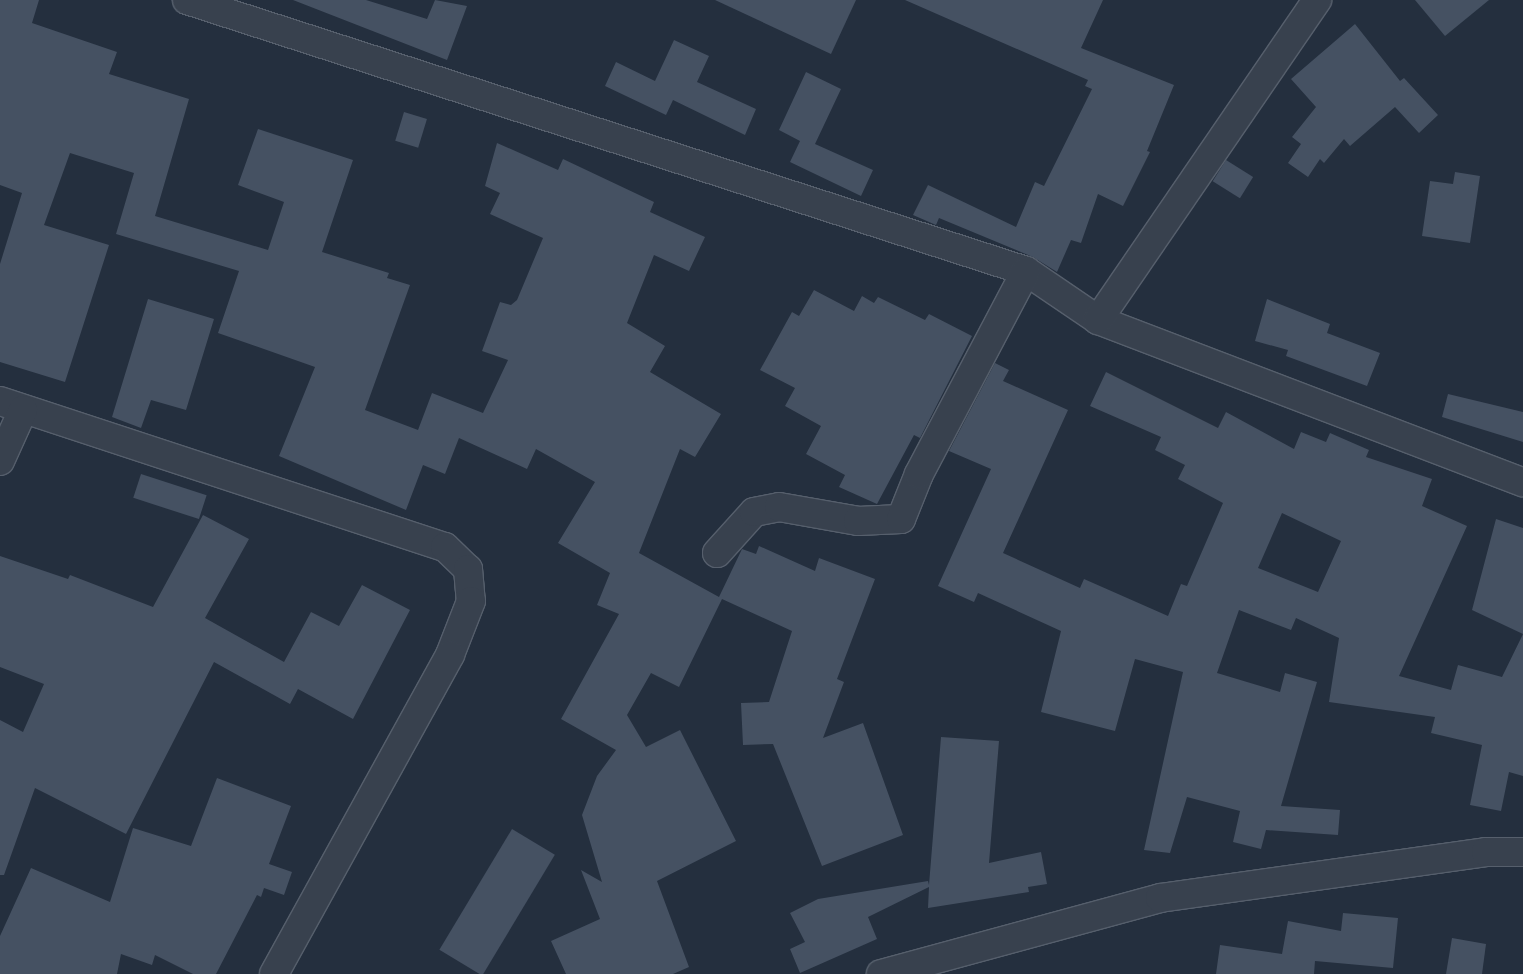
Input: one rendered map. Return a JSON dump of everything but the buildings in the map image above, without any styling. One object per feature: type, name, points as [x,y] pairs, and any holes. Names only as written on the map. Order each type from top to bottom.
[{"type":"street","points":[[187,0],[1026,272],[1098,320],[1523,482]]},
{"type":"street","points":[[1098,320],[1316,0]]},
{"type":"street","points":[[717,553],[754,512],[779,507],[858,521],[901,519],[920,474],[1026,272]]},
{"type":"street","points":[[0,461],[12,406],[445,547],[468,569],[472,601],[450,655],[274,974]]},
{"type":"street","points":[[881,974],[1160,898],[1486,852],[1523,852]]}]
